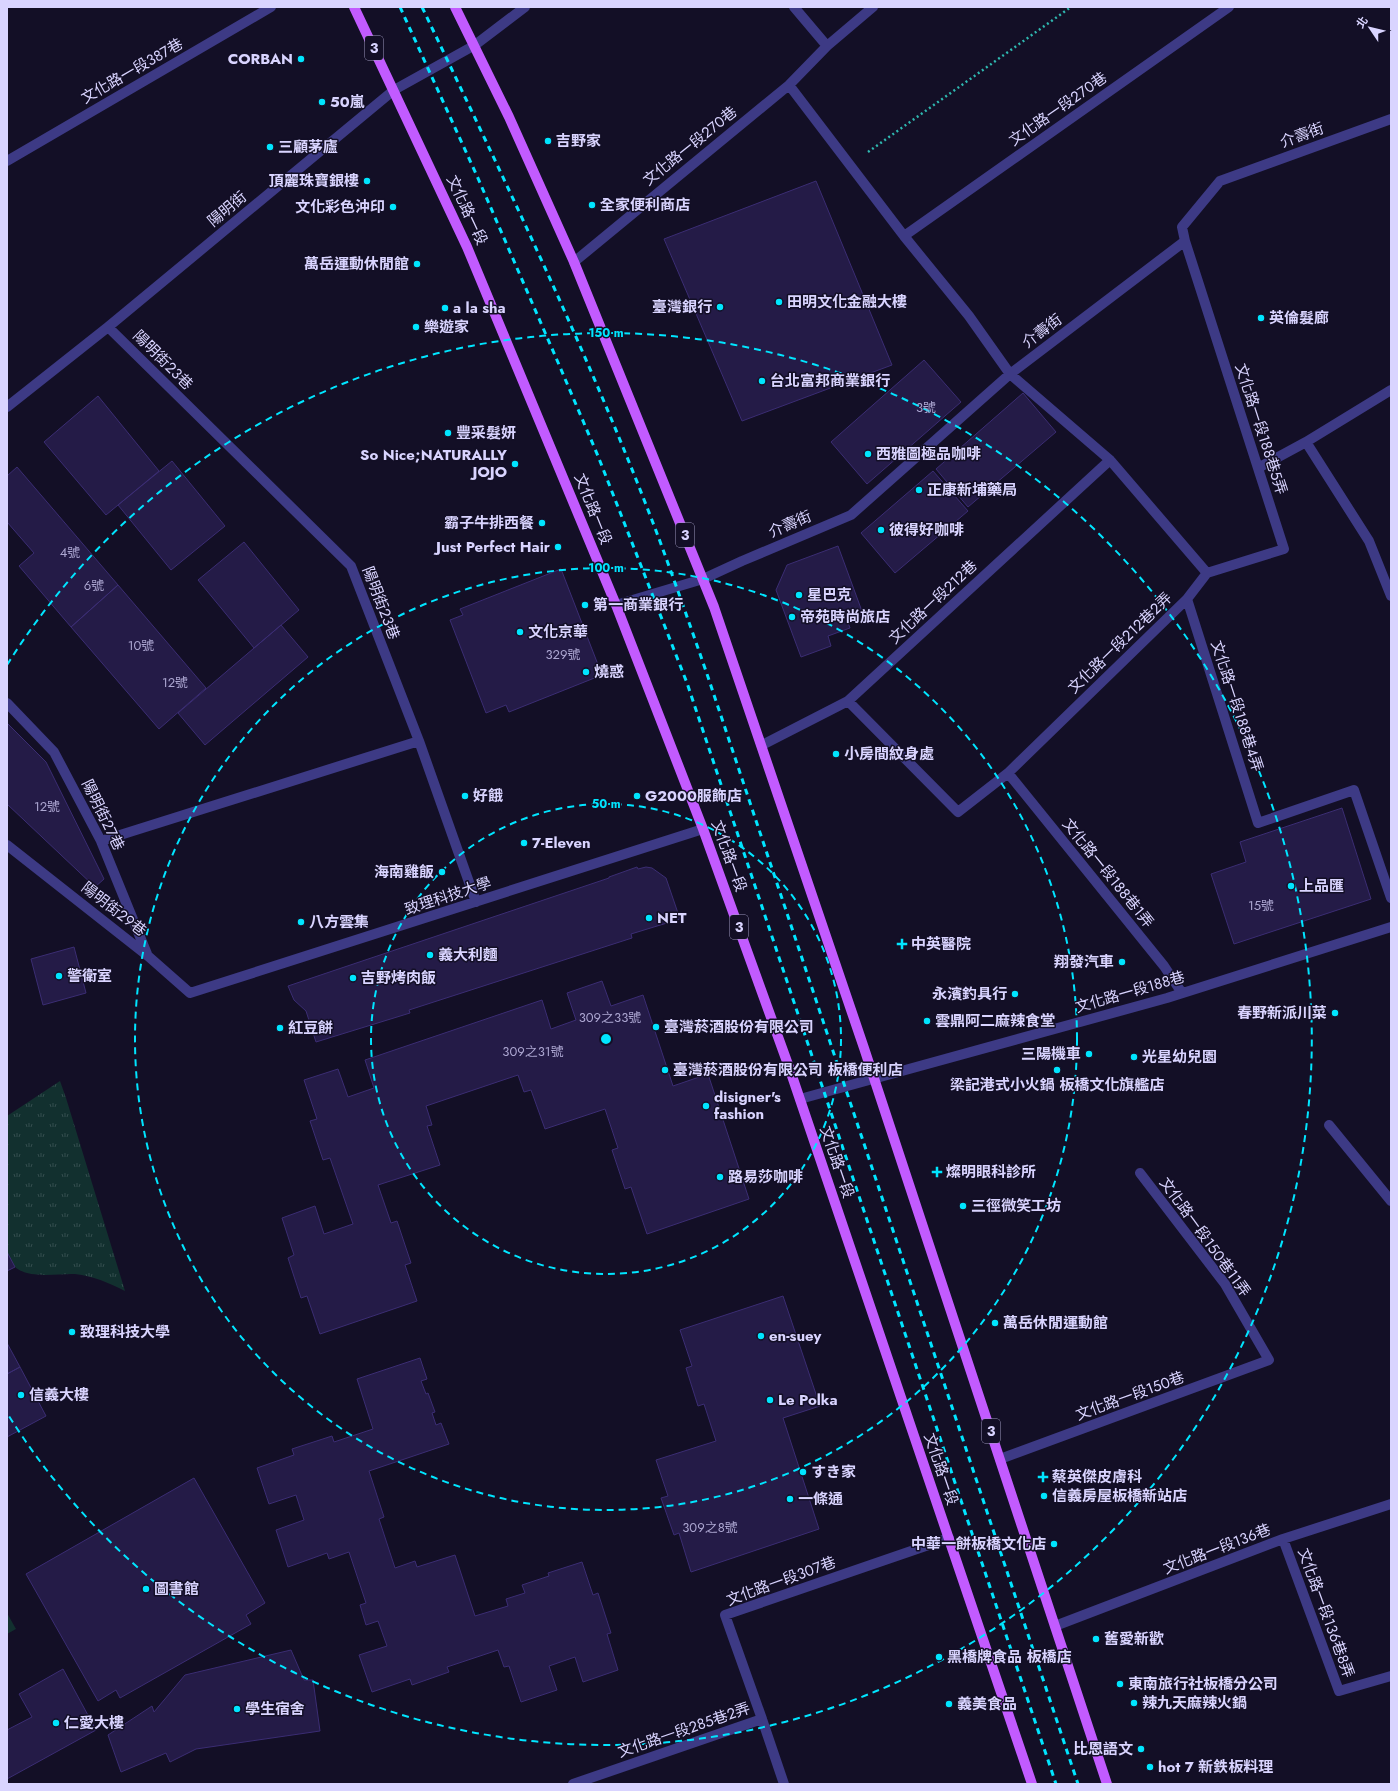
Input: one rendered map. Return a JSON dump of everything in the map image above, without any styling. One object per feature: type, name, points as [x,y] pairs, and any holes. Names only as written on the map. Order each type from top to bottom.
[{"type":"main road","name":"文化路一段","points":[[354,7],[467,247],[616,605],[703,830],[800,1099],[1032,1784]]},
{"type":"main road","name":"3","points":[[455,7],[475,45],[574,262],[703,579],[762,745],[875,1079],[1107,1784]]},
{"type":"street","name":"文化路一段387巷","points":[[7,162],[271,7]]},
{"type":"street","name":"陽明街","points":[[7,407],[108,327],[394,90],[475,45],[525,7]]},
{"type":"street","points":[[794,7],[827,46]]},
{"type":"street","name":"文化路一段270巷","points":[[574,262],[789,85],[827,46],[873,7]]},
{"type":"street","name":"文化路一段270巷","points":[[904,236],[1229,7]]},
{"type":"street","points":[[789,85],[904,236],[969,316],[1010,374],[1110,460],[1207,573]]},
{"type":"street","name":"介壽街","points":[[616,605],[703,579],[851,515],[1010,374],[1185,241],[1182,227],[1220,181],[1391,119]]},
{"type":"street","name":"文化路一段188巷5弄","points":[[1185,241],[1284,549],[1207,573]]},
{"type":"street","name":"陽明街23巷","points":[[108,327],[351,566],[418,741],[476,902]]},
{"type":"street","points":[[1258,468],[1306,442],[1391,390]]},
{"type":"street","points":[[1306,442],[1369,541],[1391,596]]},
{"type":"street","name":"文化路一段212巷","points":[[762,745],[848,701],[1110,460]]},
{"type":"street","name":"文化路一段212巷2弄","points":[[848,701],[958,812],[1008,773],[1187,599],[1207,573]]},
{"type":"street","name":"文化路一段188巷4弄","points":[[1187,599],[1258,823],[1354,790],[1391,898]]},
{"type":"street","name":"陽明街27巷","points":[[7,703],[54,752],[100,841],[148,956]]},
{"type":"street","points":[[100,841],[418,741]]},
{"type":"street","name":"文化路一段188巷1弄","points":[[1008,773],[1164,966],[1182,993]]},
{"type":"street","name":"致理科技大學","points":[[201,990],[703,830]]},
{"type":"street","name":"陽明街29巷","points":[[9,848],[148,956],[190,993],[201,990]]},
{"type":"street","name":"文化路一段188巷","points":[[800,1099],[1182,993],[1391,927]]},
{"type":"street","points":[[1329,1125],[1391,1201]]},
{"type":"street","name":"文化路一段150巷11弄","points":[[1140,1173],[1224,1284],[1270,1360]]},
{"type":"street","name":"文化路一段150巷","points":[[1000,1459],[1270,1360]]},
{"type":"street","name":"文化路一段136巷","points":[[1055,1626],[1283,1539],[1391,1504]]},
{"type":"street","name":"文化路一段307巷","points":[[762,1719],[725,1615],[949,1538]]},
{"type":"street","name":"文化路一段136巷8弄","points":[[1283,1539],[1340,1691],[1391,1676]]},
{"type":"street","name":"文化路一段285巷2弄","points":[[573,1784],[762,1719],[784,1784]]},
{"type":"path","points":[[849,165],[1071,7]]},
{"type":"green space","points":[[60,1081],[125,1291],[89,1276],[75,1274],[44,1275],[27,1273],[14,1266],[7,1252],[7,1116]]},
{"type":"green space","points":[[7,1613],[16,1629],[7,1634]]},
{"type":"building","name":"田明文化金融大樓","points":[[816,181],[892,365],[742,421],[664,239]]},
{"type":"building","points":[[924,360],[961,402],[867,484],[831,442]]},
{"type":"building","points":[[1023,393],[1056,432],[968,507],[936,469]]},
{"type":"building","points":[[98,396],[159,471],[106,515],[44,442]]},
{"type":"building","points":[[172,461],[225,526],[171,570],[118,505]]},
{"type":"building","points":[[17,467],[118,585],[71,627],[19,566],[34,553],[7,522],[7,476]]},
{"type":"building","points":[[933,471],[968,511],[895,573],[861,533]]},
{"type":"building","points":[[244,542],[299,610],[254,648],[198,580]]},
{"type":"building","points":[[838,546],[863,614],[847,620],[850,628],[828,636],[831,646],[801,657],[776,590],[787,565]]},
{"type":"building","name":"文化京華","points":[[561,569],[602,675],[509,712],[506,705],[486,713],[450,620],[463,615],[460,609]]},
{"type":"building","points":[[118,585],[206,688],[159,729],[71,627]]},
{"type":"building","points":[[281,625],[308,657],[205,745],[178,713]]},
{"type":"building","points":[[7,723],[46,762],[104,879],[95,887],[7,804]]},
{"type":"building","name":"上品匯","points":[[1342,808],[1371,899],[1234,944],[1211,874],[1246,862],[1240,842]]},
{"type":"building","points":[[637,867],[638,869],[646,867],[652,868],[666,878],[680,919],[631,934],[632,938],[409,1010],[410,1013],[316,1042],[306,1011],[294,1000],[288,986],[609,878]]},
{"type":"building","name":"警衛室","points":[[74,947],[86,993],[43,1005],[31,959]]},
{"type":"building","points":[[602,981],[611,1006],[643,995],[673,1086],[708,1074],[749,1199],[647,1234],[631,1187],[625,1189],[612,1150],[618,1148],[605,1109],[545,1129],[531,1090],[524,1092],[518,1075],[426,1106],[432,1125],[427,1126],[440,1165],[378,1185],[391,1223],[397,1221],[411,1263],[405,1265],[417,1301],[320,1334],[307,1296],[301,1298],[288,1258],[294,1255],[282,1218],[315,1206],[324,1234],[353,1224],[330,1158],[323,1160],[310,1121],[317,1119],[304,1080],[338,1069],[348,1097],[374,1088],[365,1060],[542,1000],[551,1029],[576,1020],[567,993]]},
{"type":"building","points":[[7,1252],[15,1267],[7,1271]]},
{"type":"building","points":[[783,1296],[820,1406],[783,1418],[819,1529],[691,1572],[679,1533],[674,1535],[661,1498],[668,1496],[656,1460],[716,1441],[704,1404],[698,1406],[686,1368],[692,1366],[680,1330]]},
{"type":"building","points":[[7,1343],[20,1367],[7,1374]]},
{"type":"building","points":[[420,1358],[427,1379],[421,1381],[426,1394],[428,1393],[435,1412],[432,1413],[436,1425],[441,1423],[449,1444],[369,1471],[384,1517],[379,1519],[395,1568],[415,1561],[417,1567],[455,1555],[475,1616],[508,1606],[506,1599],[525,1593],[522,1585],[549,1576],[548,1573],[582,1562],[593,1595],[598,1593],[611,1633],[607,1634],[618,1670],[583,1682],[575,1657],[549,1666],[557,1690],[521,1702],[509,1666],[504,1667],[498,1650],[447,1667],[449,1672],[412,1685],[410,1679],[372,1692],[359,1655],[387,1646],[378,1621],[366,1625],[360,1605],[366,1603],[349,1552],[329,1559],[327,1553],[288,1567],[276,1530],[304,1520],[296,1495],[269,1504],[257,1468],[294,1455],[292,1449],[332,1436],[334,1442],[373,1429],[357,1379]]},
{"type":"building","name":"信義大樓","points":[[20,1367],[46,1416],[7,1437],[7,1374]]},
{"type":"building","name":"圖書館","points":[[194,1478],[265,1603],[246,1615],[251,1624],[120,1698],[116,1690],[98,1701],[26,1574]]},
{"type":"building","name":"學生宿舍","points":[[291,1650],[304,1680],[313,1680],[320,1731],[196,1749],[170,1762],[166,1753],[121,1772],[108,1735],[152,1706],[154,1712],[185,1675]]},
{"type":"building","name":"仁愛大樓","points":[[63,1669],[96,1730],[7,1779],[7,1730],[32,1717],[19,1694]]},
{"type":"railway","points":[[400,7],[477,176],[598,456],[687,683],[1056,1784]]},
{"type":"railway","points":[[422,7],[546,269],[604,402],[658,536],[707,674],[1078,1784]]},
{"type":"place","name":"CORBAN","points":[[301,59]]},
{"type":"place","name":"50嵐","points":[[322,102]]},
{"type":"place","name":"吉野家","points":[[548,141]]},
{"type":"place","name":"三顧茅廬","points":[[270,147]]},
{"type":"place","name":"頂麗珠寶銀樓","points":[[367,181]]},
{"type":"place","name":"全家便利商店","points":[[592,205]]},
{"type":"place","name":"文化彩色沖印","points":[[393,207]]},
{"type":"place","name":"萬岳運動休閒館","points":[[417,264]]},
{"type":"place","name":"田明文化金融大樓","points":[[779,302]]},
{"type":"place","name":"臺灣銀行","points":[[720,307]]},
{"type":"place","name":"a la sha","points":[[445,308]]},
{"type":"place","name":"英倫髮廊","points":[[1261,318]]},
{"type":"place","name":"樂遊家","points":[[416,327]]},
{"type":"place","name":"台北富邦商業銀行","points":[[762,381]]},
{"type":"place","name":"豐采髮妍","points":[[448,433]]},
{"type":"place","name":"西雅圖極品咖啡","points":[[868,454]]},
{"type":"place","name":"So Nice;NATURALLY JOJO","points":[[515,464]]},
{"type":"place","name":"正康新埔藥局","points":[[919,490]]},
{"type":"place","name":"霸子牛排西餐","points":[[542,523]]},
{"type":"place","name":"彼得好咖啡","points":[[881,530]]},
{"type":"place","name":"Just Perfect Hair","points":[[558,547]]},
{"type":"place","name":"星巴克","points":[[799,595]]},
{"type":"place","name":"第一商業銀行","points":[[585,605]]},
{"type":"place","name":"帝苑時尚旅店","points":[[792,617]]},
{"type":"place","name":"文化京華","points":[[520,632]]},
{"type":"place","name":"燒惑","points":[[586,672]]},
{"type":"place","name":"小房間紋身處","points":[[836,754]]},
{"type":"place","name":"好餓","points":[[465,796]]},
{"type":"place","name":"G2000服飾店","points":[[637,796]]},
{"type":"place","name":"7-Eleven","points":[[524,843]]},
{"type":"place","name":"海南雞飯","points":[[442,872]]},
{"type":"place","name":"上品匯","points":[[1291,886]]},
{"type":"place","name":"NET","points":[[649,918]]},
{"type":"place","name":"八方雲集","points":[[301,922]]},
{"type":"place","name":"中英醫院","points":[[902,944]]},
{"type":"place","name":"義大利麵","points":[[430,955]]},
{"type":"place","name":"翔發汽車","points":[[1122,962]]},
{"type":"place","name":"警衛室","points":[[59,976]]},
{"type":"place","name":"吉野烤肉飯","points":[[353,978]]},
{"type":"place","name":"永濱釣具行","points":[[1015,994]]},
{"type":"place","name":"春野新派川菜","points":[[1335,1013]]},
{"type":"place","name":"雲鼎阿二麻辣食堂","points":[[927,1021]]},
{"type":"place","name":"臺灣菸酒股份有限公司","points":[[656,1027]]},
{"type":"place","name":"紅豆餅","points":[[280,1028]]},
{"type":"place","name":"三陽機車","points":[[1089,1054]]},
{"type":"place","name":"光星幼兒園","points":[[1134,1057]]},
{"type":"place","name":"臺灣菸酒股份有限公司 板橋便利店","points":[[665,1070]]},
{"type":"place","name":"梁記港式小火鍋 板橋文化旗艦店","points":[[1057,1070]]},
{"type":"place","name":"disigner's fashion","points":[[706,1106]]},
{"type":"place","name":"燦明眼科診所","points":[[937,1172]]},
{"type":"place","name":"路易莎咖啡","points":[[720,1177]]},
{"type":"place","name":"三徑微笑工坊","points":[[963,1206]]},
{"type":"place","name":"萬岳休閒運動館","points":[[995,1323]]},
{"type":"place","name":"致理科技大學","points":[[72,1332]]},
{"type":"place","name":"en-suey","points":[[761,1336]]},
{"type":"place","name":"信義大樓","points":[[21,1395]]},
{"type":"place","name":"Le Polka","points":[[770,1400]]},
{"type":"place","name":"すき家","points":[[803,1472]]},
{"type":"place","name":"蔡英傑皮膚科","points":[[1043,1477]]},
{"type":"place","name":"信義房屋板橋新站店","points":[[1044,1496]]},
{"type":"place","name":"一條通","points":[[790,1499]]},
{"type":"place","name":"中華一餅板橋文化店","points":[[1054,1544]]},
{"type":"place","name":"圖書館","points":[[146,1589]]},
{"type":"place","name":"舊愛新歡","points":[[1096,1639]]},
{"type":"place","name":"黑橋牌食品 板橋店","points":[[939,1657]]},
{"type":"place","name":"東南旅行社板橋分公司","points":[[1120,1684]]},
{"type":"place","name":"辣九天麻辣火鍋","points":[[1134,1703]]},
{"type":"place","name":"義美食品","points":[[949,1704]]},
{"type":"place","name":"學生宿舍","points":[[237,1709]]},
{"type":"place","name":"仁愛大樓","points":[[56,1723]]},
{"type":"place","name":"比恩語文","points":[[1141,1749]]},
{"type":"place","name":"hot 7 新鉄板料理","points":[[1150,1767]]}]
